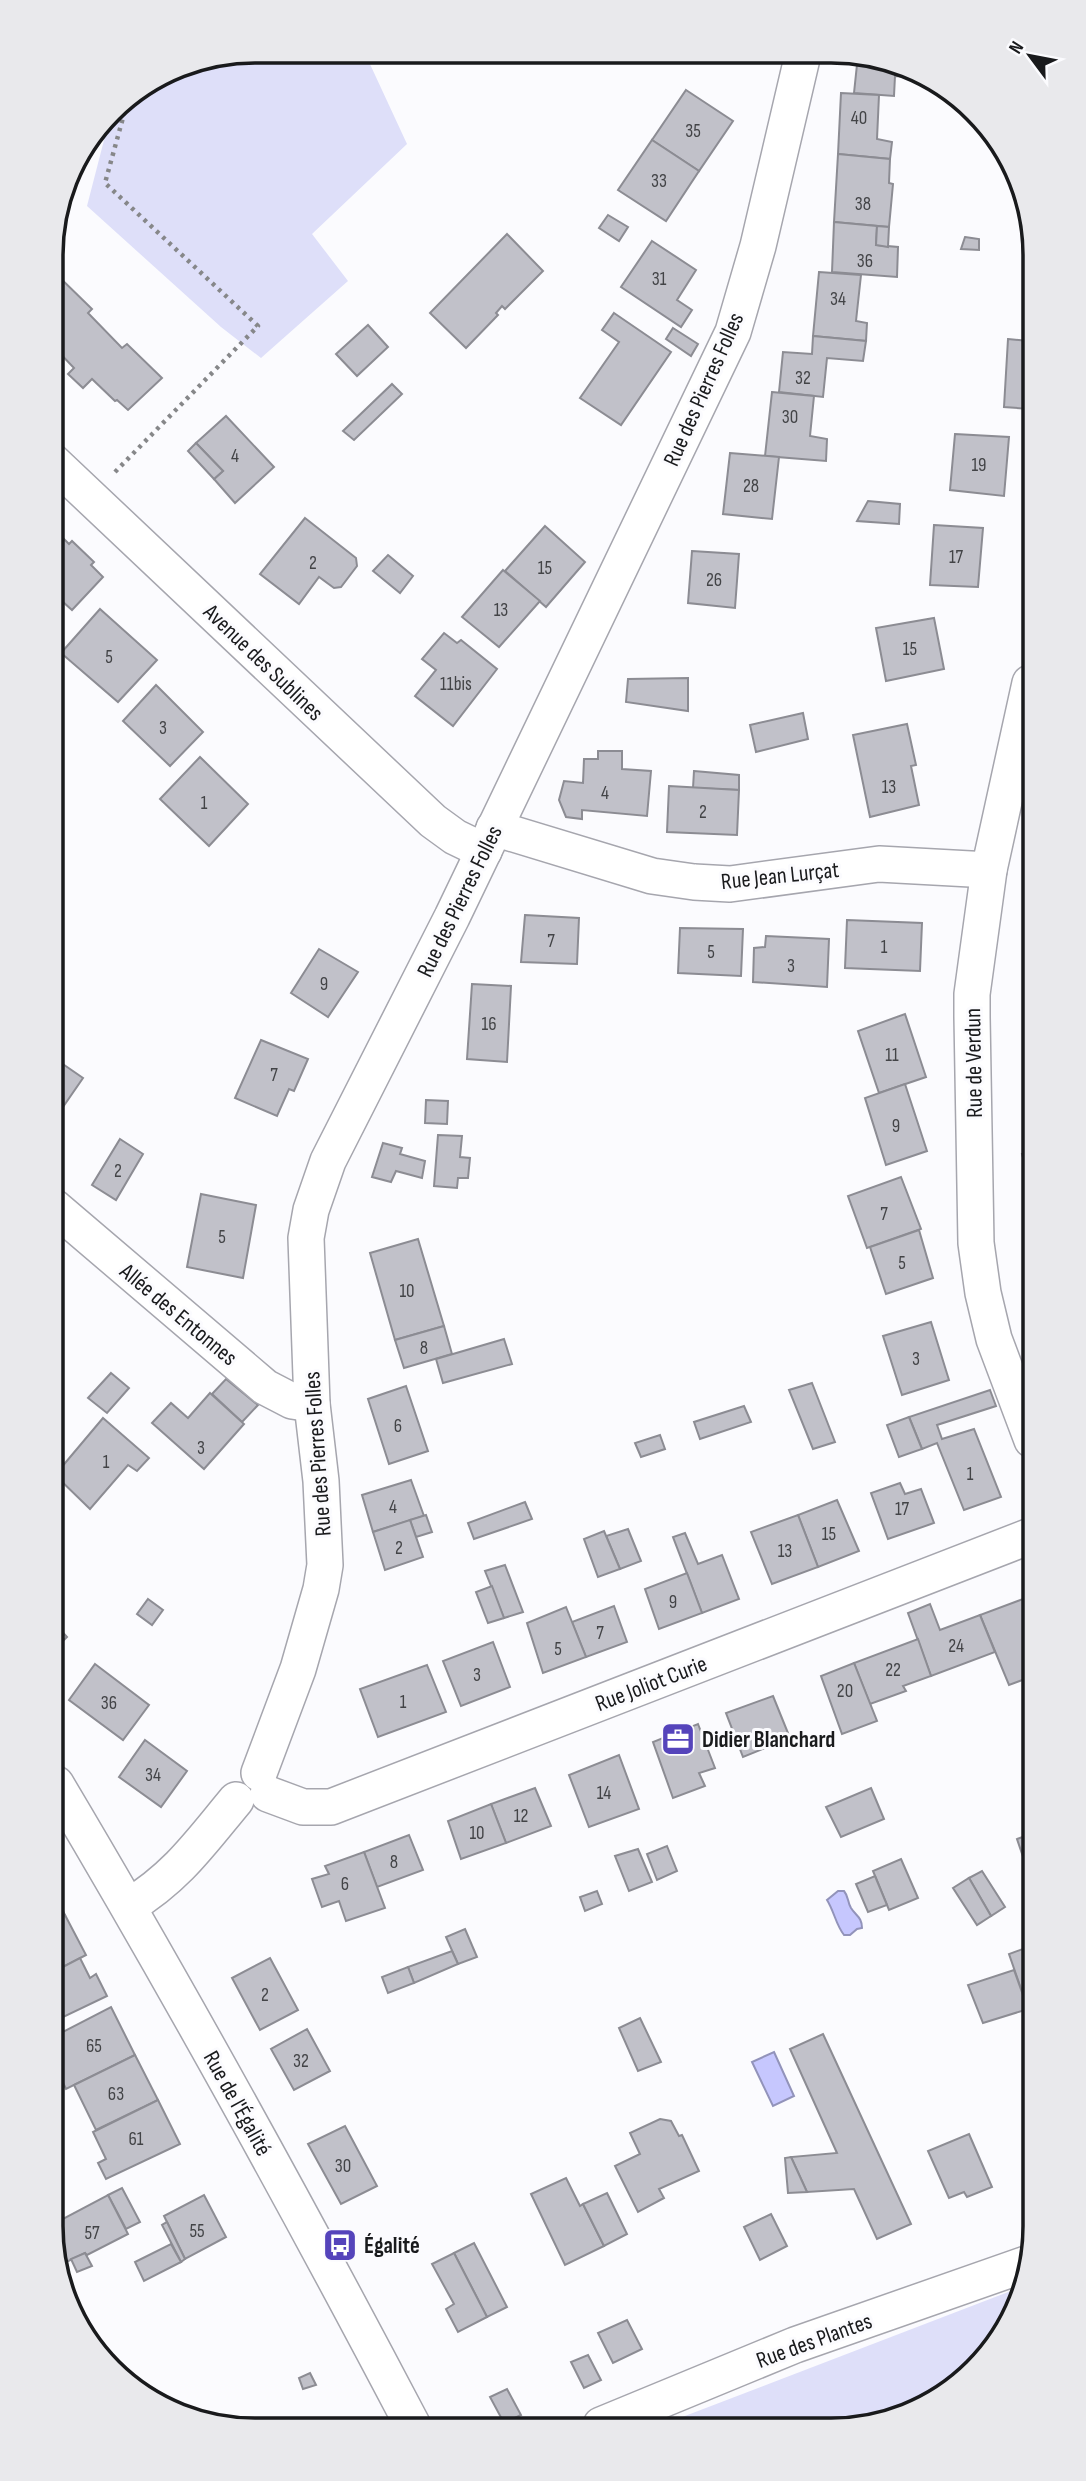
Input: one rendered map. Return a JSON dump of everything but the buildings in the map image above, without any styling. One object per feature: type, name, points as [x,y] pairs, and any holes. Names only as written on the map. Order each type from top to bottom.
[{"type":"street","name":"Rue des Pierres Folles","points":[[129,1906],[172,1876],[254,1789],[298,1669],[321,1589],[325,1565],[321,1481],[312,1404],[306,1238],[319,1184],[328,1161],[489,840],[733,332],[758,246],[801,63]]},
{"type":"street","name":"Avenue des Sublines","points":[[63,471],[433,821],[455,837],[489,840]]},
{"type":"street","name":"Rue de Verdun","points":[[1023,715],[989,870],[972,994],[976,1243],[983,1293],[994,1339],[1023,1416]]},
{"type":"street","name":"Rue Jean Lurçat","points":[[489,840],[653,876],[694,882],[730,884],[879,864],[989,870]]},
{"type":"street","name":"Allée des Entonnes","points":[[63,1215],[265,1387],[292,1401],[312,1404]]},
{"type":"street","name":"Rue Joliot Curie","points":[[254,1789],[303,1807],[331,1807],[1023,1539]]},
{"type":"street","name":"Rue de l'Égalité","points":[[63,1796],[129,1906],[409,2418]]},
{"type":"street","name":"Rue des Plantes","points":[[618,2418],[795,2346],[1018,2267]]},
{"type":"path","points":[[90,497],[258,326],[106,183],[124,114]]},
{"type":"shaded area","points":[[242,63],[369,63],[407,144],[312,234],[348,281],[261,358],[221,327],[87,206],[105,135],[119,119],[148,95],[170,83],[218,67]]},
{"type":"shaded area","points":[[1011,2291],[991,2333],[975,2353],[938,2386],[904,2403],[881,2411],[831,2418],[680,2418]]},
{"type":"water","points":[[838,1891],[844,1891],[851,1908],[861,1921],[862,1928],[850,1935],[844,1935],[841,1931],[827,1900]]},
{"type":"water","points":[[774,2052],[794,2096],[773,2106],[752,2062]]},
{"type":"place","name":"Didier Blanchard","points":[[678,1739]]},
{"type":"place","name":"Égalité","points":[[340,2245]]}]
